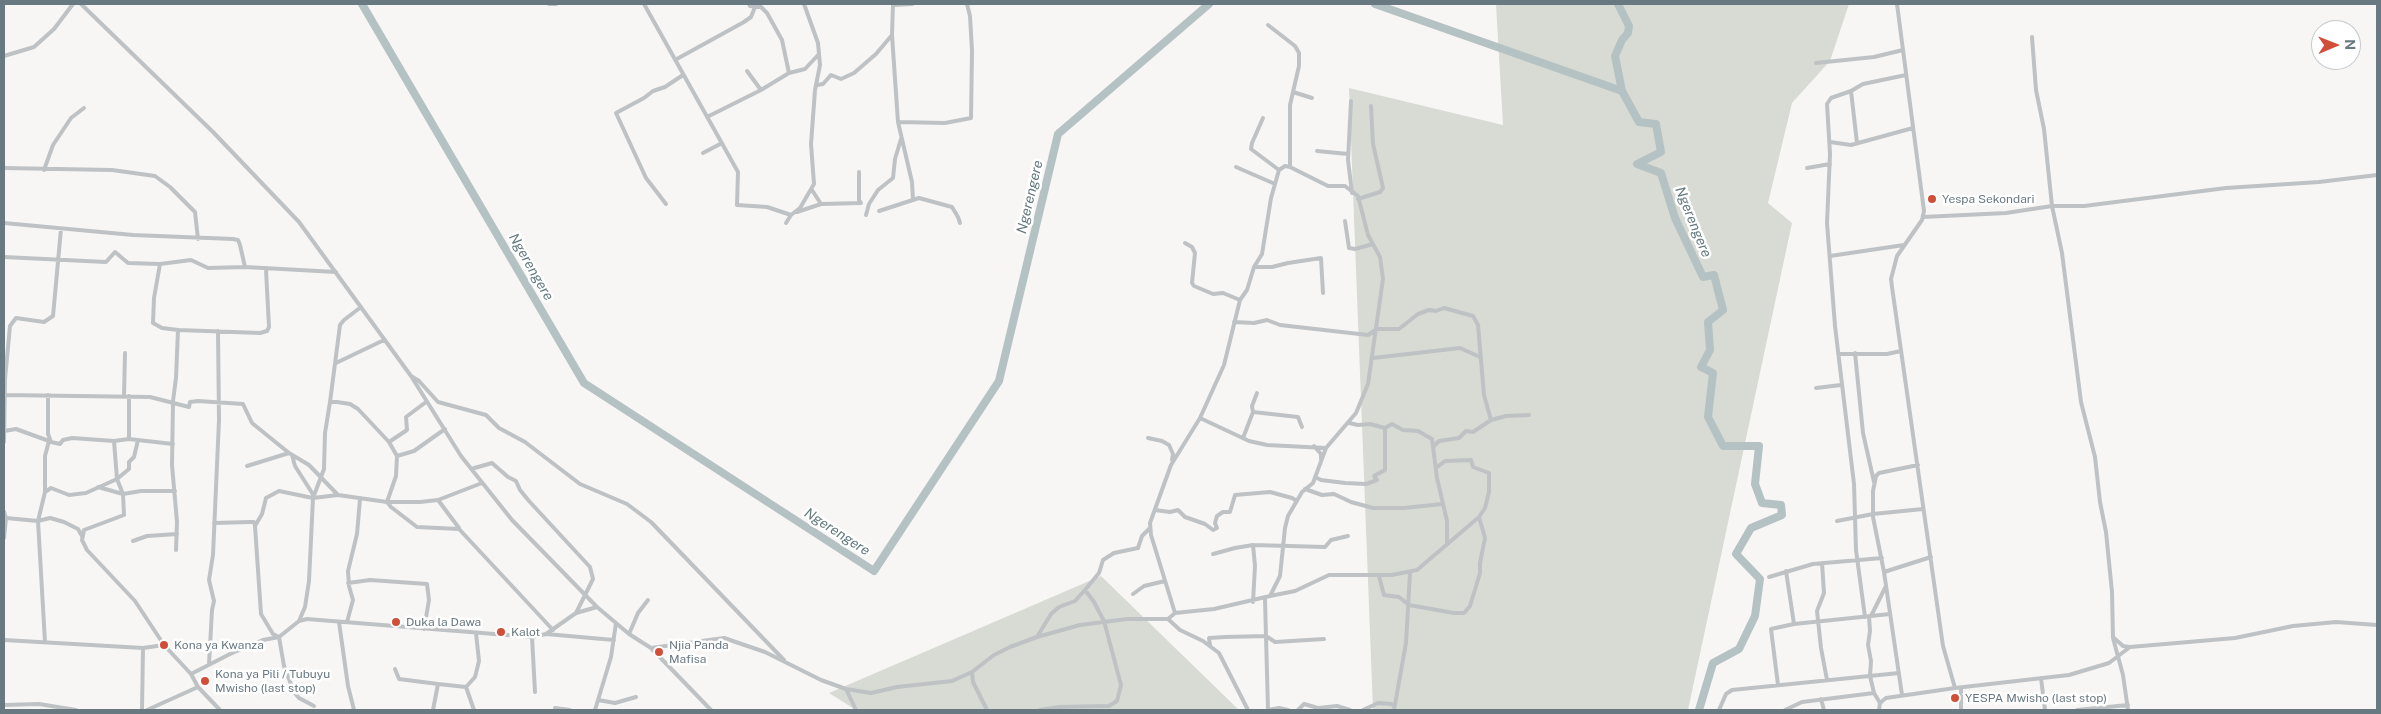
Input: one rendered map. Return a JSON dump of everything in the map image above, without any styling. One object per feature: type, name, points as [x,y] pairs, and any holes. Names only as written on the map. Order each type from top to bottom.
[{"type":"street","points":[[4,56],[34,47],[54,29],[73,4]]},
{"type":"street","points":[[82,4],[277,197],[307,233],[411,376],[471,469],[541,551],[616,623],[651,648],[711,710]]},
{"type":"street","points":[[550,4],[556,4]]},
{"type":"street","points":[[644,4],[738,172],[738,205],[767,207],[791,215]]},
{"type":"street","points":[[749,4],[755,7],[761,7],[766,4]]},
{"type":"street","points":[[796,212],[812,190],[814,172],[811,144],[820,65],[818,43],[804,4]]},
{"type":"street","points":[[912,4],[894,4],[892,35],[898,122],[914,200]]},
{"type":"street","points":[[898,122],[945,123],[971,118],[971,44],[970,16],[967,4]]},
{"type":"street","points":[[1897,4],[1923,202],[1923,217],[1897,256],[1891,279],[1943,646],[1954,688]]},
{"type":"street","points":[[675,60],[744,22],[751,17],[755,7]]},
{"type":"street","points":[[761,7],[782,40],[789,73]]},
{"type":"street","points":[[1268,25],[1299,51],[1299,66],[1290,115],[1290,167]]},
{"type":"street","points":[[817,85],[822,84],[831,75],[841,79],[854,73],[876,54],[892,35]]},
{"type":"street","points":[[2032,37],[2036,90],[2044,130],[2052,206],[2062,253],[2081,402],[2095,457],[2100,502],[2106,532],[2112,592],[2113,636],[2128,710]]},
{"type":"street","points":[[1816,63],[1874,57],[1903,50]]},
{"type":"street","points":[[707,117],[761,90],[789,73],[805,69],[819,53]]},
{"type":"street","points":[[747,71],[761,90]]},
{"type":"street","points":[[666,204],[646,178],[616,113],[644,98],[652,91],[665,87],[683,75]]},
{"type":"street","points":[[1880,710],[1880,703],[1874,693],[1870,676],[1871,660],[1868,645],[1870,631],[1858,561],[1854,484],[1838,354],[1827,223],[1830,142],[1827,101],[1863,84],[1906,75]]},
{"type":"street","points":[[1850,91],[1856,143]]},
{"type":"street","points":[[1293,92],[1312,98]]},
{"type":"street","points":[[1351,101],[1348,154],[1352,192]]},
{"type":"street","points":[[1358,199],[1380,192],[1383,188],[1373,144],[1370,106]]},
{"type":"street","points":[[44,170],[53,145],[70,118],[84,108]]},
{"type":"street","points":[[1263,118],[1251,148],[1256,155],[1279,170]]},
{"type":"street","points":[[1830,142],[1845,145],[1913,128]]},
{"type":"street","points":[[866,214],[869,204],[878,190],[893,178],[895,159],[901,136]]},
{"type":"street","points":[[703,153],[722,143]]},
{"type":"street","points":[[1317,150],[1348,154]]},
{"type":"street","points":[[1807,168],[1830,164]]},
{"type":"street","points":[[1171,465],[1200,418],[1224,365],[1240,300],[1247,290],[1254,267],[1262,254],[1279,170],[1285,166],[1290,167],[1328,186],[1345,186],[1358,196],[1362,218],[1380,257],[1383,271],[1374,358],[1363,399],[1349,423],[1326,448],[1313,483],[1305,489],[1288,516],[1282,546],[1280,576],[1268,598],[1266,636],[1268,710],[1279,708],[1288,710]]},
{"type":"street","points":[[1236,167],[1275,184]]},
{"type":"street","points":[[4,168],[112,170],[158,177],[195,212],[198,239]]},
{"type":"street","points":[[786,223],[791,215],[796,212],[821,204],[861,203],[859,200],[860,172]]},
{"type":"street","points":[[1923,217],[1999,213],[2052,206],[2084,206],[2226,188],[2319,182],[2377,175]]},
{"type":"street","points":[[812,190],[821,204]]},
{"type":"street","points":[[879,211],[919,198],[952,207],[960,223]]},
{"type":"street","points":[[1345,221],[1349,248],[1355,249],[1374,244]]},
{"type":"street","points":[[4,222],[61,229],[236,240],[242,250],[244,267]]},
{"type":"street","points":[[4,442],[4,395],[11,324],[16,318],[37,322],[52,319],[61,229]]},
{"type":"street","points":[[1185,243],[1192,247],[1194,251],[1192,282],[1194,286],[1213,294],[1223,293],[1240,300]]},
{"type":"street","points":[[1830,256],[1904,245]]},
{"type":"street","points":[[4,257],[106,262],[114,252],[128,263],[160,264],[191,260],[208,268],[244,267],[266,270],[336,272]]},
{"type":"street","points":[[1254,267],[1272,267],[1288,262],[1321,258],[1323,293]]},
{"type":"street","points":[[160,264],[154,298],[153,323],[162,328],[178,330],[260,333],[268,330],[266,270]]},
{"type":"street","points":[[299,622],[309,581],[313,497],[325,464],[325,433],[341,323],[361,307]]},
{"type":"street","points":[[1234,322],[1254,323],[1267,320],[1280,325],[1368,335],[1377,329],[1399,330],[1418,314],[1430,310],[1436,311],[1444,308],[1455,310],[1476,319],[1484,395],[1490,420]]},
{"type":"street","points":[[176,550],[175,491],[172,465],[173,401],[178,330]]},
{"type":"street","points":[[209,664],[214,599],[208,580],[213,555],[219,403],[218,330]]},
{"type":"street","points":[[336,363],[384,340]]},
{"type":"street","points":[[1374,358],[1460,348],[1480,357]]},
{"type":"street","points":[[1838,354],[1887,354],[1901,350]]},
{"type":"street","points":[[125,353],[129,439]]},
{"type":"street","points":[[1855,353],[1863,433],[1874,483],[1873,514],[1882,558],[1902,696]]},
{"type":"street","points":[[411,376],[419,381],[435,400],[486,415],[499,428],[525,442],[580,484],[627,504],[651,522],[791,665]]},
{"type":"street","points":[[1816,388],[1841,385]]},
{"type":"street","points":[[1243,438],[1253,412],[1252,406],[1257,393]]},
{"type":"street","points":[[4,395],[150,397],[173,401],[186,407],[189,407],[190,402],[243,404],[252,423],[291,454],[309,465],[338,495]]},
{"type":"street","points":[[45,642],[38,521],[45,492],[45,456],[49,441],[48,395]]},
{"type":"street","points":[[430,406],[435,400]]},
{"type":"street","points":[[330,402],[354,406],[389,442],[397,456],[396,476],[387,502]]},
{"type":"street","points":[[389,442],[407,430],[406,417],[426,402]]},
{"type":"street","points":[[1253,412],[1298,417],[1302,427]]},
{"type":"street","points":[[1434,446],[1438,442],[1460,438],[1466,431],[1473,432],[1490,420],[1506,416],[1529,415]]},
{"type":"street","points":[[1200,418],[1243,438],[1267,445],[1326,448]]},
{"type":"street","points":[[1349,423],[1358,426],[1370,424],[1385,428],[1392,424],[1403,430],[1418,430],[1438,442]]},
{"type":"street","points":[[1315,477],[1321,480],[1345,483],[1366,484],[1377,480],[1374,476],[1385,470],[1385,428]]},
{"type":"street","points":[[4,431],[16,429],[34,434],[42,440],[60,444],[63,440],[72,438],[114,441],[129,439],[173,444]]},
{"type":"street","points":[[397,456],[414,451],[445,429]]},
{"type":"street","points":[[1037,637],[1051,614],[1059,606],[1075,601],[1085,590],[1099,573],[1103,560],[1114,554],[1138,548],[1142,536],[1150,528],[1173,454],[1169,445],[1162,441],[1148,438]]},
{"type":"street","points":[[1432,439],[1446,522],[1447,543]]},
{"type":"street","points":[[45,492],[52,488],[69,495],[81,494],[117,479],[129,470],[129,462],[134,457],[138,440]]},
{"type":"street","points":[[82,536],[84,530],[124,516],[124,494],[117,479],[114,441]]},
{"type":"street","points":[[1314,446],[1321,454],[1321,462]]},
{"type":"street","points":[[247,466],[291,454]]},
{"type":"street","points":[[291,454],[295,466],[313,497]]},
{"type":"street","points":[[1168,619],[1175,613],[1253,602],[1295,591],[1329,575],[1379,576],[1410,573],[1422,566],[1480,516],[1486,508],[1489,492],[1489,473],[1473,467],[1471,460],[1445,461],[1436,468]]},
{"type":"street","points":[[471,469],[492,462],[508,477],[516,481],[520,490],[529,501],[590,567],[593,580],[576,613]]},
{"type":"street","points":[[1874,483],[1879,473],[1918,465]]},
{"type":"street","points":[[255,526],[260,518],[267,496],[279,491],[313,497],[338,495],[387,502],[420,502],[438,500],[482,483]]},
{"type":"street","points":[[98,487],[124,494],[141,490],[175,491]]},
{"type":"street","points":[[1305,489],[1322,495],[1334,494],[1351,502],[1373,508],[1404,508],[1442,504]]},
{"type":"street","points":[[1155,510],[1170,512],[1178,510],[1185,517],[1205,524],[1213,530],[1217,528],[1217,516],[1223,512],[1230,512],[1235,495],[1270,492],[1297,501]]},
{"type":"street","points":[[347,622],[353,600],[348,583],[350,560],[358,529],[360,499]]},
{"type":"street","points":[[438,500],[459,528],[553,630]]},
{"type":"street","points":[[387,502],[418,526],[459,528]]},
{"type":"street","points":[[1837,521],[1855,516],[1923,508]]},
{"type":"street","points":[[4,512],[6,518],[4,538]]},
{"type":"street","points":[[1379,576],[1384,594],[1399,597],[1409,605],[1454,614],[1467,611],[1480,573],[1484,545],[1484,532],[1480,516]]},
{"type":"street","points":[[6,518],[38,521],[50,518],[78,529],[87,550],[135,602],[164,645],[191,674],[198,687],[220,710]]},
{"type":"street","points":[[214,523],[254,522],[261,614],[273,634],[279,636]]},
{"type":"street","points":[[1150,528],[1175,613]]},
{"type":"street","points":[[133,541],[147,536],[177,534]]},
{"type":"street","points":[[1213,554],[1253,545],[1325,547],[1331,540],[1348,536]]},
{"type":"street","points":[[1253,545],[1255,566],[1253,602]]},
{"type":"street","points":[[1884,572],[1931,557]]},
{"type":"street","points":[[1769,576],[1822,563],[1882,558]]},
{"type":"street","points":[[1822,563],[1824,593],[1818,608],[1818,622],[1827,680]]},
{"type":"street","points":[[1786,571],[1794,624]]},
{"type":"street","points":[[1395,708],[1406,643],[1410,573]]},
{"type":"street","points":[[348,583],[370,580],[427,584],[429,600],[424,629]]},
{"type":"street","points":[[1133,594],[1144,586],[1165,581]]},
{"type":"street","points":[[1868,616],[1886,586]]},
{"type":"street","points":[[1040,710],[1059,707],[1109,706],[1117,701],[1121,685],[1104,621],[1085,590]]},
{"type":"street","points":[[629,634],[638,613],[648,600]]},
{"type":"street","points":[[546,634],[576,613],[597,606]]},
{"type":"street","points":[[1778,685],[1770,631],[1772,628],[1890,614]]},
{"type":"street","points":[[651,648],[724,638],[765,652],[803,673],[846,689],[865,693],[880,692],[897,687],[952,681],[972,672],[994,655],[1037,637],[1104,621],[1127,618],[1168,619],[1180,630],[1210,645],[1221,656],[1248,710]]},
{"type":"street","points":[[191,674],[263,640],[279,636],[299,622],[307,619],[532,637],[546,634],[614,640]]},
{"type":"street","points":[[339,622],[348,686],[354,710]]},
{"type":"street","points":[[2113,636],[2124,646],[2130,647],[2235,638],[2293,626],[2336,622],[2377,625]]},
{"type":"street","points":[[596,710],[614,640],[616,623]]},
{"type":"street","points":[[395,669],[399,680],[466,687],[474,680],[478,668],[479,657],[476,633]]},
{"type":"street","points":[[279,636],[284,666],[292,687],[297,696],[314,706]]},
{"type":"street","points":[[1210,645],[1209,638],[1266,636],[1275,642],[1324,639]]},
{"type":"street","points":[[532,637],[534,692]]},
{"type":"street","points":[[4,640],[143,648],[164,645]]},
{"type":"street","points":[[1880,703],[1886,698],[2069,675],[2109,663],[2118,657],[2122,651],[2130,647]]},
{"type":"street","points":[[142,710],[143,648]]},
{"type":"street","points":[[972,672],[973,682],[987,710]]},
{"type":"street","points":[[1719,710],[1728,691],[1899,673]]},
{"type":"street","points":[[2041,678],[2045,710]]},
{"type":"street","points":[[433,710],[438,684]]},
{"type":"street","points":[[147,710],[198,687]]},
{"type":"street","points":[[466,687],[474,710]]},
{"type":"street","points":[[846,689],[856,710]]},
{"type":"street","points":[[1961,689],[1961,710]]},
{"type":"street","points":[[1785,710],[1797,703],[1874,693]]},
{"type":"street","points":[[598,700],[615,703],[636,697]]},
{"type":"street","points":[[1821,699],[1824,710]]},
{"type":"street","points":[[4,705],[39,704],[76,710]]},
{"type":"street","points":[[1298,710],[1304,704],[1318,708],[1337,706],[1350,710]]},
{"type":"street","points":[[1363,710],[1378,704],[1391,704],[1395,708]]},
{"type":"street","points":[[2077,710],[2128,705]]},
{"type":"street","points":[[556,708],[570,710]]},
{"type":"shaded area","points":[[1496,4],[1849,4],[1830,61],[1792,103],[1768,203],[1792,223],[1688,710],[1373,710],[1349,88],[1503,125]]},
{"type":"shaded area","points":[[1101,576],[1239,710],[856,710],[829,693]]},
{"type":"waterway","name":"Ngerengere","points":[[362,4],[584,383],[874,571],[999,381],[1058,134],[1209,4]]},
{"type":"waterway","name":"Ngerengere","points":[[1375,4],[1622,91],[1639,122],[1656,124],[1661,152],[1637,164],[1661,173],[1675,218],[1703,277],[1714,275],[1723,310],[1708,322],[1710,350],[1701,367],[1713,373],[1708,417],[1723,446],[1759,446],[1755,484],[1762,503],[1781,505],[1782,515],[1751,528],[1736,554],[1760,579],[1755,616],[1739,649],[1713,663],[1699,710]]},
{"type":"waterway","points":[[1618,4],[1629,26],[1628,33],[1622,40],[1615,56],[1622,91]]},
{"type":"place","name":"Yespa Sekondari","points":[[1932,199]]},
{"type":"place","name":"Duka la Dawa","points":[[396,622]]},
{"type":"place","name":"Kalot","points":[[501,632]]},
{"type":"place","name":"Kona ya Kwanza","points":[[164,645]]},
{"type":"place","name":"Njia Panda Mafisa","points":[[659,652]]},
{"type":"place","name":"Kona ya Pili / Tubuyu Mwisho (last stop)","points":[[205,681]]},
{"type":"place","name":"YESPA Mwisho (last stop)","points":[[1955,698]]}]
